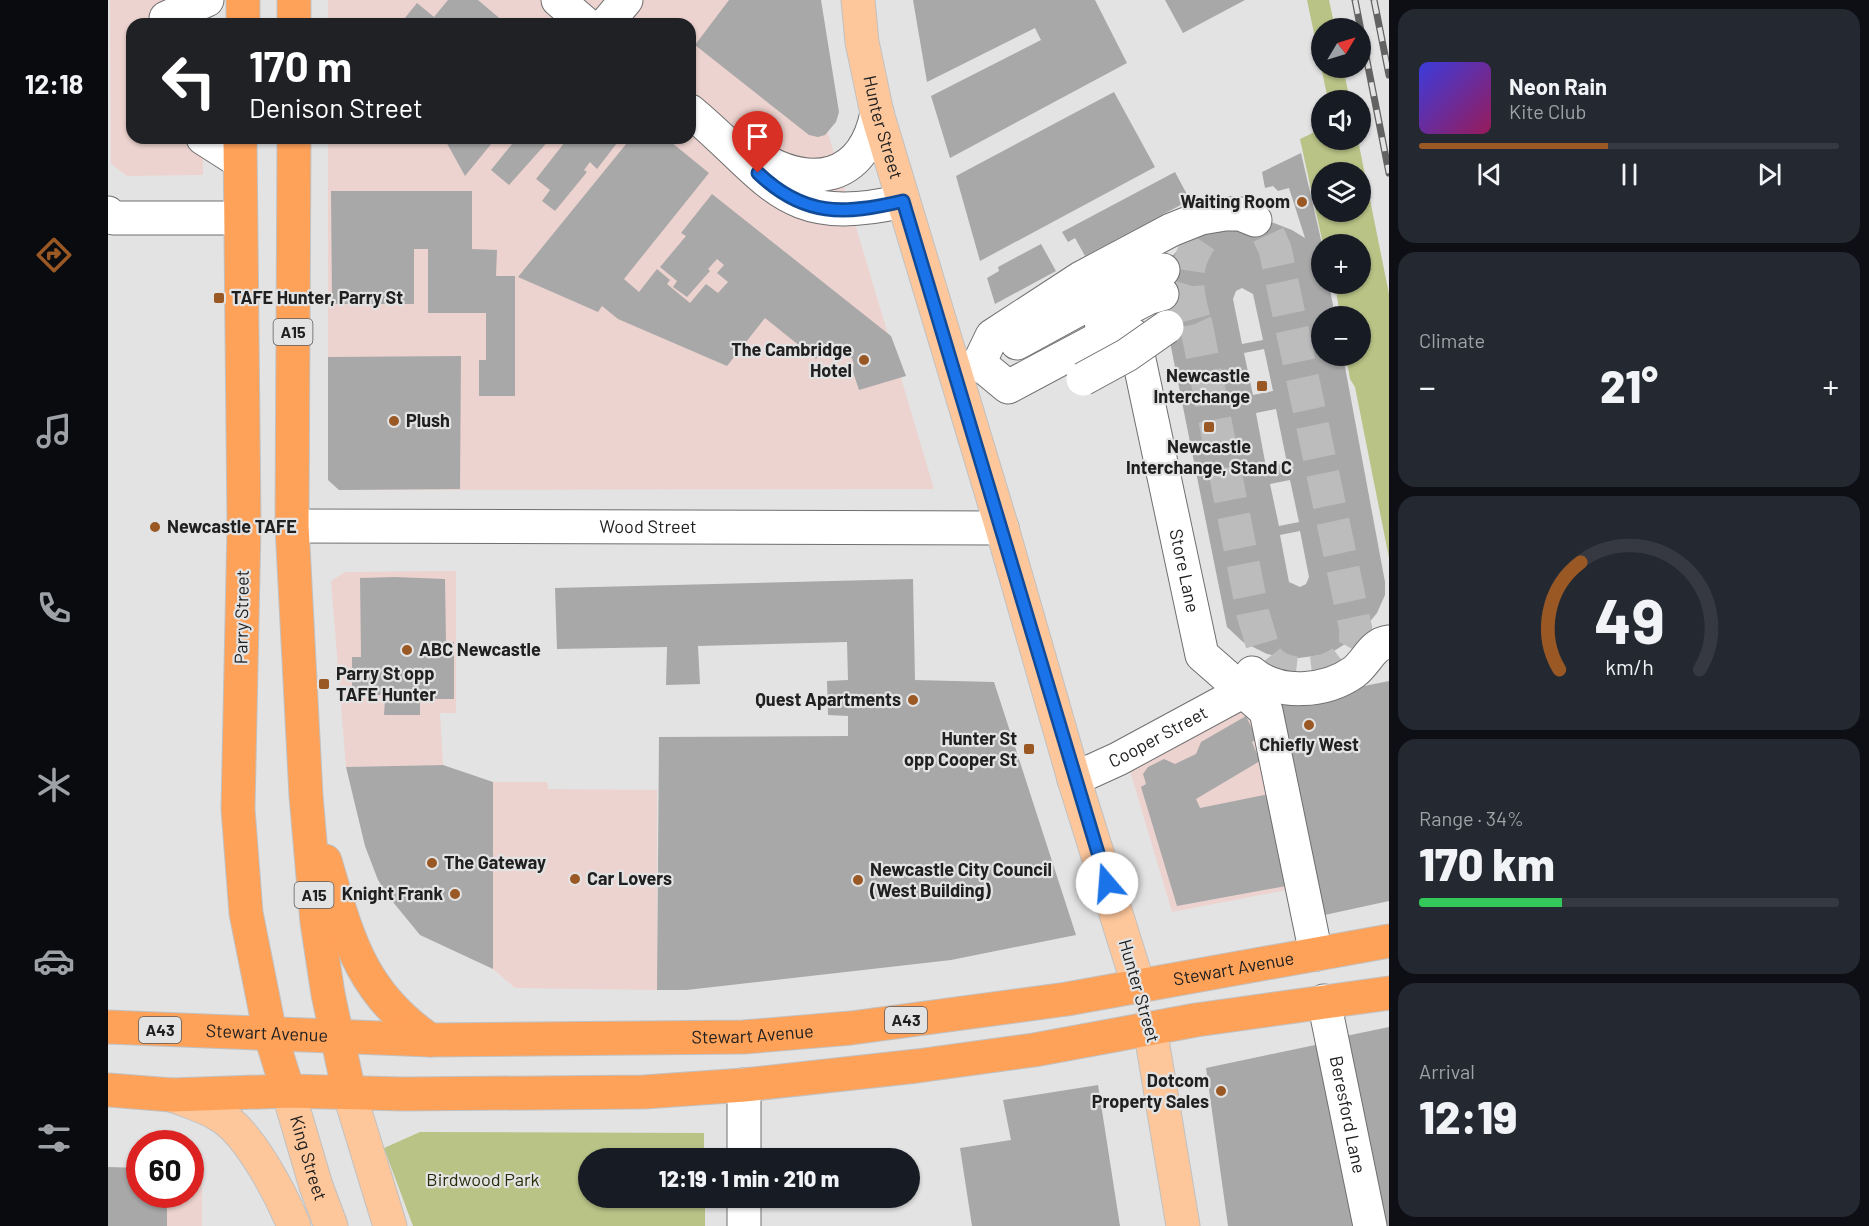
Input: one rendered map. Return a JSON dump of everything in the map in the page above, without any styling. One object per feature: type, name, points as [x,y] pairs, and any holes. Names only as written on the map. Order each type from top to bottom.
[{"type":"highway","points":[[243,0],[243,18]]},
{"type":"highway","points":[[294,0],[294,18]]},
{"type":"highway","name":"A15","points":[[294,144],[292,526],[306,796],[317,922],[349,1092]]},
{"type":"highway","name":"Parry Street","points":[[239,150],[244,526],[238,809],[246,913],[270,1033],[288,1091]]},
{"type":"highway","points":[[244,526],[292,526]]},
{"type":"highway","points":[[306,796],[347,933],[358,959],[392,1010],[430,1040]]},
{"type":"highway","name":"Stewart Avenue","points":[[108,1027],[430,1040],[744,1037],[850,1028],[1067,999],[1138,984],[1389,941]]},
{"type":"highway","name":"Hunter Street","points":[[1138,984],[1150,1028]]},
{"type":"highway","points":[[108,1090],[172,1095],[288,1091],[644,1092],[744,1085],[917,1066],[1034,1050],[1150,1028],[1389,993]]},
{"type":"main road","name":"Hunter Street","points":[[858,0],[862,42],[877,113],[903,201],[967,366],[1002,528],[1074,779],[1138,984]]},
{"type":"main road","name":"Hunter Street","points":[[1150,1028],[1183,1226]]},
{"type":"main road","name":"King Street","points":[[288,1091],[331,1226]]},
{"type":"main road","points":[[349,1092],[390,1226]]},
{"type":"main road","points":[[172,1095],[219,1115],[241,1133],[273,1184],[294,1226]]},
{"type":"street","points":[[166,18],[207,0]]},
{"type":"street","points":[[558,0],[579,18]]},
{"type":"street","points":[[611,18],[626,0]]},
{"type":"street","points":[[700,120],[783,171],[802,177],[824,174],[846,166],[863,152],[873,136],[877,113]]},
{"type":"street","points":[[700,120],[774,188],[794,200],[818,208],[837,211],[857,210],[903,201]]},
{"type":"street","points":[[221,144],[239,150]]},
{"type":"street","points":[[108,213],[113,218],[240,218]]},
{"type":"street","points":[[967,366],[992,336],[1081,278],[1171,230],[1201,218],[1230,220]]},
{"type":"street","points":[[1147,272],[1162,282],[1131,306],[1004,373],[967,366],[1076,312],[1147,272]]},
{"type":"street","points":[[1038,372],[1058,378],[1083,379],[1127,355],[1167,327]]},
{"type":"street","name":"Store Lane","points":[[967,366],[1008,387],[1123,329],[1134,336],[1202,654],[1247,682],[1266,711],[1316,954]]},
{"type":"street","name":"Wood Street","points":[[292,526],[1002,528]]},
{"type":"street","points":[[1247,682],[1262,682],[1276,687],[1290,688],[1325,685],[1354,672],[1376,646],[1389,642]]},
{"type":"street","name":"Cooper Street","points":[[1074,779],[1118,759],[1247,682]]},
{"type":"street","name":"Beresford Lane","points":[[1324,1001],[1370,1226]]},
{"type":"street","points":[[744,1085],[744,1148]]},
{"type":"street","points":[[744,1208],[744,1226]]},
{"type":"shaded area","points":[[110,0],[203,0],[203,18],[126,18],[126,144],[203,144],[203,175],[127,176],[111,164]]},
{"type":"shaded area","points":[[328,0],[804,0],[823,116],[934,489],[339,490],[328,480],[328,144],[696,144],[696,18],[328,18]]},
{"type":"shaded area","points":[[456,571],[456,713],[440,713],[443,765],[346,767],[331,581],[345,572]]},
{"type":"shaded area","points":[[1251,707],[1292,889],[1172,912],[1130,771]]},
{"type":"shaded area","name":"Car Lovers","points":[[493,782],[547,782],[548,789],[657,790],[657,990],[515,988],[493,969]]},
{"type":"shaded area","points":[[108,1167],[126,1168],[126,1208],[202,1208],[202,1226],[108,1226]]},
{"type":"green space","points":[[1307,0],[1329,0],[1333,18],[1311,19]]},
{"type":"green space","points":[[1323,78],[1345,78],[1348,90],[1326,90]]},
{"type":"green space","points":[[1311,134],[1311,150],[1360,150],[1362,162],[1311,162],[1311,189],[1300,139]]},
{"type":"green space","points":[[1371,205],[1389,294],[1389,558],[1355,387],[1350,379],[1348,366],[1371,366],[1371,306],[1338,306],[1337,294],[1371,294],[1371,234],[1321,234],[1318,222],[1371,222]]},
{"type":"green space","name":"Birdwood Park","points":[[420,1132],[704,1133],[704,1148],[578,1148],[578,1208],[705,1208],[705,1226],[413,1226],[384,1148]]},
{"type":"building","points":[[448,0],[478,0],[499,18],[405,18],[417,3],[434,17]]},
{"type":"building","points":[[729,0],[821,0],[839,112],[836,122],[825,135],[818,137],[809,135],[696,44]]},
{"type":"building","points":[[913,0],[1095,0],[1127,63],[950,158],[931,96],[1041,40],[1035,28],[927,82]]},
{"type":"building","points":[[1165,0],[1245,0],[1183,33]]},
{"type":"building","points":[[1114,92],[1155,167],[980,261],[956,176]]},
{"type":"building","points":[[447,144],[491,144],[465,176]]},
{"type":"building","points":[[512,144],[546,144],[509,185],[491,170]]},
{"type":"building","points":[[563,144],[616,144],[597,169],[590,162],[584,170],[587,172],[555,211],[542,201],[550,190],[536,179]]},
{"type":"building","points":[[626,144],[673,144],[709,173],[624,279],[639,292],[657,269],[670,280],[667,284],[690,303],[706,284],[718,293],[728,282],[717,273],[724,265],[717,259],[708,269],[710,271],[687,297],[673,287],[677,281],[660,267],[686,236],[681,233],[712,194],[891,336],[906,376],[859,390],[851,366],[854,365],[852,358],[831,341],[816,359],[765,318],[727,366],[618,319],[602,306],[598,312],[518,277]]},
{"type":"building","points":[[1301,153],[1311,196],[1311,222],[1317,222],[1320,234],[1311,234],[1311,294],[1331,294],[1333,306],[1311,306],[1311,366],[1345,366],[1385,582],[1385,595],[1377,613],[1358,636],[1329,654],[1291,659],[1267,654],[1243,642],[1227,627],[1167,327],[1160,279],[1171,257],[1190,238],[1217,224],[1266,220],[1292,230],[1305,238],[1289,188],[1278,191],[1273,186],[1265,188],[1262,172]],"holes":[[[1242,288],[1253,294],[1263,340],[1242,344],[1233,299],[1236,291]],[[1264,349],[1273,391],[1253,395],[1244,353]],[[1276,409],[1287,463],[1266,467],[1256,413]],[[1290,480],[1299,522],[1279,526],[1270,484]],[[1300,531],[1309,577],[1306,584],[1300,587],[1289,582],[1280,535]]]},
{"type":"building","points":[[1175,172],[1190,200],[1085,256],[1075,238],[1068,242],[1062,232]]},
{"type":"building","points":[[331,191],[472,191],[472,249],[497,250],[496,276],[515,276],[515,396],[479,396],[479,360],[486,360],[486,313],[428,313],[428,249],[414,249],[414,304],[332,304]]},
{"type":"building","points":[[1041,244],[1056,271],[995,304],[987,278],[999,271],[998,267]]},
{"type":"building","name":"Plush","points":[[461,356],[460,489],[339,490],[328,480],[328,357]]},
{"type":"building","name":"ABC Newcastle","points":[[360,578],[445,579],[446,643],[454,642],[454,699],[420,699],[420,715],[384,715],[385,699],[381,699],[381,695],[352,695],[352,657],[361,657]]},
{"type":"building","name":"Newcastle City Council (West Building)","points":[[913,579],[915,680],[994,682],[1076,935],[951,960],[686,990],[657,990],[659,737],[848,736],[848,716],[828,715],[827,681],[848,680],[847,642],[698,646],[700,684],[666,685],[667,647],[557,649],[555,588]]},
{"type":"building","points":[[1389,681],[1389,901],[1320,916],[1280,703]]},
{"type":"building","points":[[1246,716],[1257,739],[1252,742],[1260,761],[1196,799],[1200,808],[1269,794],[1286,886],[1177,906],[1141,787],[1146,784],[1143,774],[1148,767],[1164,759],[1175,764],[1196,754],[1201,742]]},
{"type":"building","name":"The Gateway","points":[[443,765],[493,782],[493,969],[420,935],[388,896],[378,880],[365,846],[346,767]]},
{"type":"building","points":[[1389,1027],[1389,1226],[1380,1226],[1341,1037]]},
{"type":"building","points":[[1320,1044],[1357,1226],[1228,1226],[1206,1068]]},
{"type":"building","points":[[1098,1085],[1120,1226],[972,1226],[960,1148],[1011,1140],[1003,1100]]},
{"type":"building","points":[[108,1167],[126,1168],[126,1208],[167,1208],[167,1226],[108,1226]]},
{"type":"tunnel","points":[[1162,294],[1185,301],[1196,324],[1253,614],[1266,657],[1275,666],[1286,671],[1313,673],[1327,670],[1349,656],[1355,645],[1356,630],[1275,249],[1268,234],[1255,220]]},
{"type":"tunnel","points":[[1194,319],[1188,293],[1188,271],[1195,250],[1210,228]]},
{"type":"railway","points":[[1355,0],[1389,173]]},
{"type":"railway","points":[[1374,0],[1389,75]]},
{"type":"place","name":"Waiting Room","points":[[1302,202]]},
{"type":"place","name":"TAFE Hunter, Parry St","points":[[219,298]]},
{"type":"place","name":"The Cambridge Hotel","points":[[864,360]]},
{"type":"place","name":"Newcastle Interchange","points":[[1262,386]]},
{"type":"place","name":"Plush","points":[[394,421]]},
{"type":"place","name":"Newcastle Interchange, Stand C","points":[[1209,427]]},
{"type":"place","name":"Newcastle TAFE","points":[[155,527]]},
{"type":"place","name":"ABC Newcastle","points":[[407,650]]},
{"type":"place","name":"Parry St opp TAFE Hunter","points":[[324,684]]},
{"type":"place","name":"Quest Apartments","points":[[913,700]]},
{"type":"place","name":"Chiefly West","points":[[1309,725]]},
{"type":"place","name":"Hunter St opp Cooper St","points":[[1029,749]]},
{"type":"place","name":"The Gateway","points":[[432,863]]},
{"type":"place","name":"Car Lovers","points":[[575,879]]},
{"type":"place","name":"Newcastle City Council (West Building)","points":[[858,880]]},
{"type":"place","name":"Knight Frank","points":[[455,894]]},
{"type":"place","name":"Dotcom Property Sales","points":[[1221,1091]]},
{"type":"route","points":[[758,173],[774,188],[794,200],[818,208],[837,211],[857,210],[903,201],[984,467],[1074,779],[1107,883]]}]
